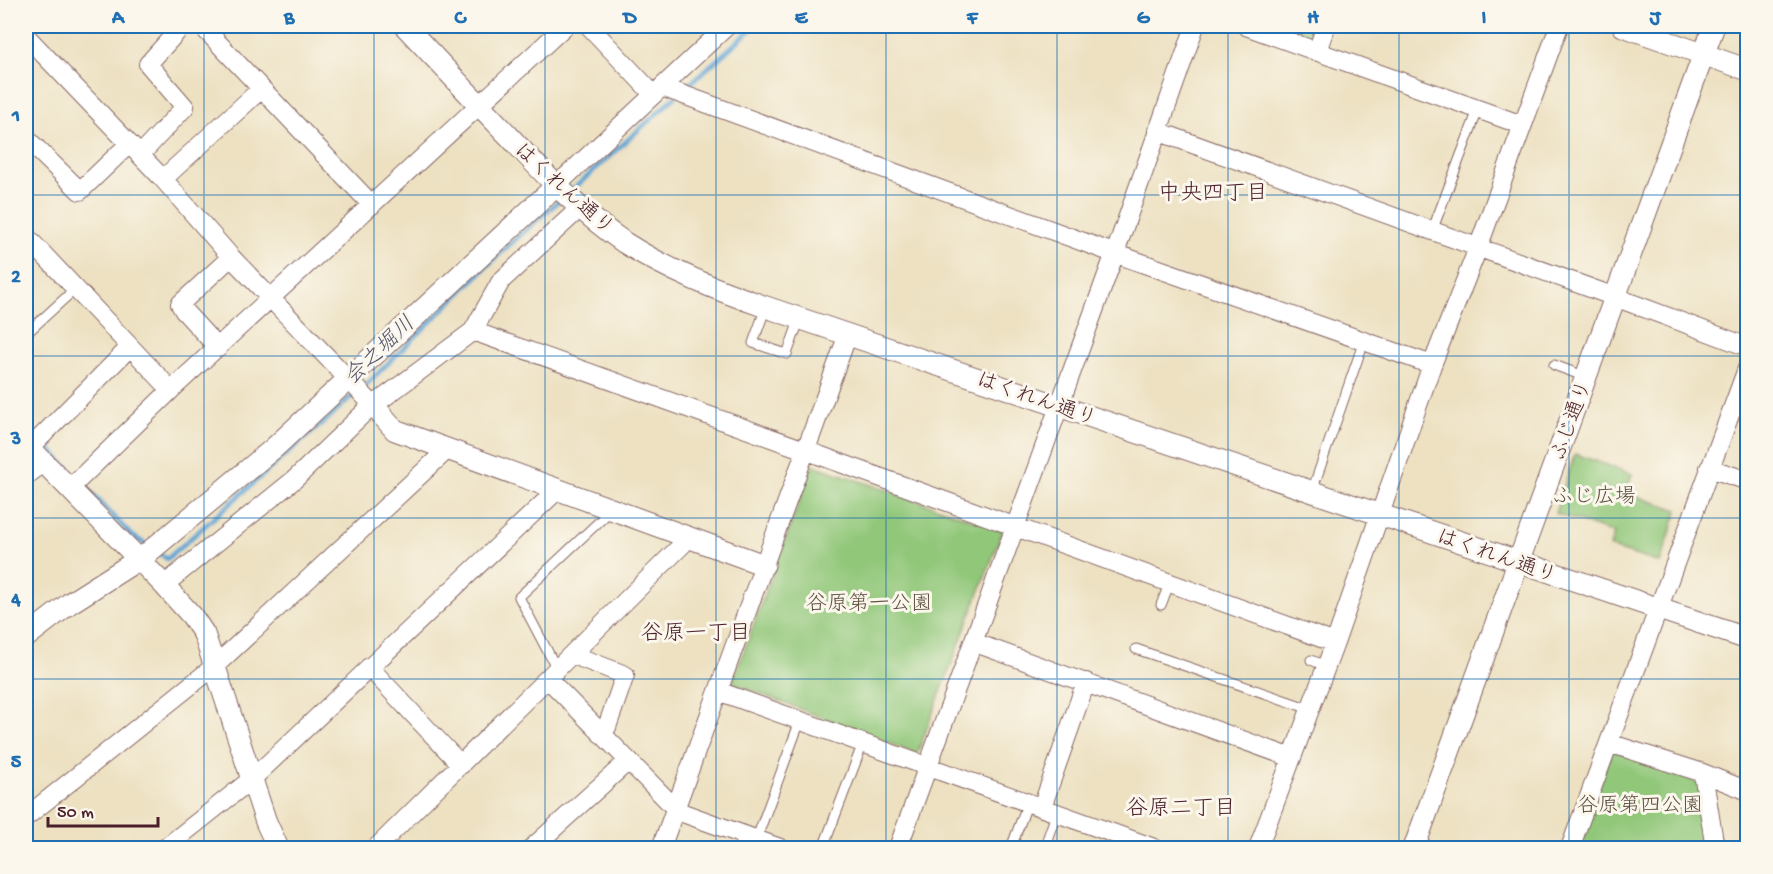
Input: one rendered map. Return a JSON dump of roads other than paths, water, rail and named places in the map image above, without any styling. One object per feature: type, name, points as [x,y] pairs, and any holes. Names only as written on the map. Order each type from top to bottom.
[{"type":"street","points":[[26,143],[28,140],[81,191],[185,107],[148,64],[182,26]]},
{"type":"street","points":[[202,26],[372,205]]},
{"type":"street","name":"はくれん通り","points":[[405,26],[568,197],[625,242],[653,260],[730,294],[1748,639]]},
{"type":"street","points":[[77,482],[171,390],[565,26]]},
{"type":"street","points":[[589,26],[661,90],[688,97],[1115,253],[1432,365]]},
{"type":"street","points":[[28,630],[146,555],[274,448],[360,392],[473,331],[501,281],[568,197],[661,90],[727,26]]},
{"type":"street","points":[[898,849],[1115,253],[1195,26]]},
{"type":"street","points":[[1246,26],[1522,125]]},
{"type":"street","points":[[1317,51],[1326,26]]},
{"type":"street","points":[[1258,849],[1310,709],[1318,663],[1335,643],[1432,365],[1478,248],[1559,26]]},
{"type":"street","points":[[1623,26],[1748,70]]},
{"type":"street","name":"ふじ通り","points":[[1414,849],[1714,26]]},
{"type":"street","points":[[26,36],[163,179],[231,257],[395,430],[764,565]]},
{"type":"street","points":[[163,179],[261,89]]},
{"type":"street","points":[[1157,131],[1615,297],[1748,348]]},
{"type":"street","points":[[164,585],[295,479],[360,392],[568,197]]},
{"type":"street","points":[[26,236],[171,390]]},
{"type":"street","points":[[218,348],[180,304],[231,257]]},
{"type":"street","points":[[473,331],[1335,643]]},
{"type":"street","points":[[661,849],[848,334]]},
{"type":"street","points":[[26,476],[33,452],[130,347]]},
{"type":"street","points":[[1570,849],[1748,366]]},
{"type":"street","points":[[26,817],[216,665],[448,449]]},
{"type":"street","points":[[33,452],[77,482],[146,555],[164,585],[192,616],[204,634],[278,849]]},
{"type":"street","points":[[1709,468],[1748,481]]},
{"type":"street","points":[[176,845],[253,778],[551,496],[554,490]]},
{"type":"street","points":[[376,849],[683,544],[687,537]]},
{"type":"street","points":[[974,642],[1292,758]]},
{"type":"street","points":[[574,651],[581,658],[625,675],[607,727],[601,734]]},
{"type":"street","points":[[369,667],[461,765]]},
{"type":"street","points":[[552,674],[601,734],[675,808],[746,842],[780,849]]},
{"type":"street","points":[[1042,807],[1086,682]]},
{"type":"street","points":[[718,691],[1154,849]]},
{"type":"street","points":[[1609,743],[1703,773],[1748,791]]},
{"type":"street","points":[[533,848],[627,762]]},
{"type":"street","points":[[1703,773],[1715,849]]},
{"type":"lane","points":[[1432,231],[1478,110]]},
{"type":"lane","points":[[26,334],[75,289]]},
{"type":"lane","points":[[766,306],[753,343],[787,354],[800,318]]},
{"type":"lane","points":[[1312,491],[1364,341]]},
{"type":"lane","points":[[1554,365],[1586,377]]},
{"type":"lane","points":[[552,674],[519,597],[606,515],[608,509]]},
{"type":"lane","points":[[1161,605],[1170,582]]},
{"type":"lane","points":[[1136,649],[1310,709]]},
{"type":"lane","points":[[746,842],[800,721]]},
{"type":"lane","points":[[823,849],[863,743]]},
{"type":"lane","points":[[1011,849],[1042,807]]},
{"type":"lane","points":[[1042,807],[1044,849]]},
{"type":"waterway","name":"会之堀川","points":[[683,90],[755,26]]},
{"type":"waterway","name":"会之堀川","points":[[570,192],[675,97]]},
{"type":"waterway","name":"会之堀川","points":[[362,387],[509,245],[561,199]]},
{"type":"waterway","name":"会之堀川","points":[[159,553],[167,559],[356,392]]},
{"type":"waterway","name":"会之堀川","points":[[26,422],[37,435]]},
{"type":"waterway","name":"会之堀川","points":[[43,441],[76,477]]},
{"type":"waterway","name":"会之堀川","points":[[82,483],[131,535],[147,545]]},
{"type":"district","name":"中央四丁目","points":[[1213,191]]},
{"type":"district","name":"谷原一丁目","points":[[696,631]]},
{"type":"district","name":"谷原二丁目","points":[[1181,806]]},
{"type":"park label","name":"ふじ広場","points":[[1594,495]]},
{"type":"park label","name":"谷原第一公園","points":[[869,602]]},
{"type":"park label","name":"谷原第四公園","points":[[1640,804]]}]
